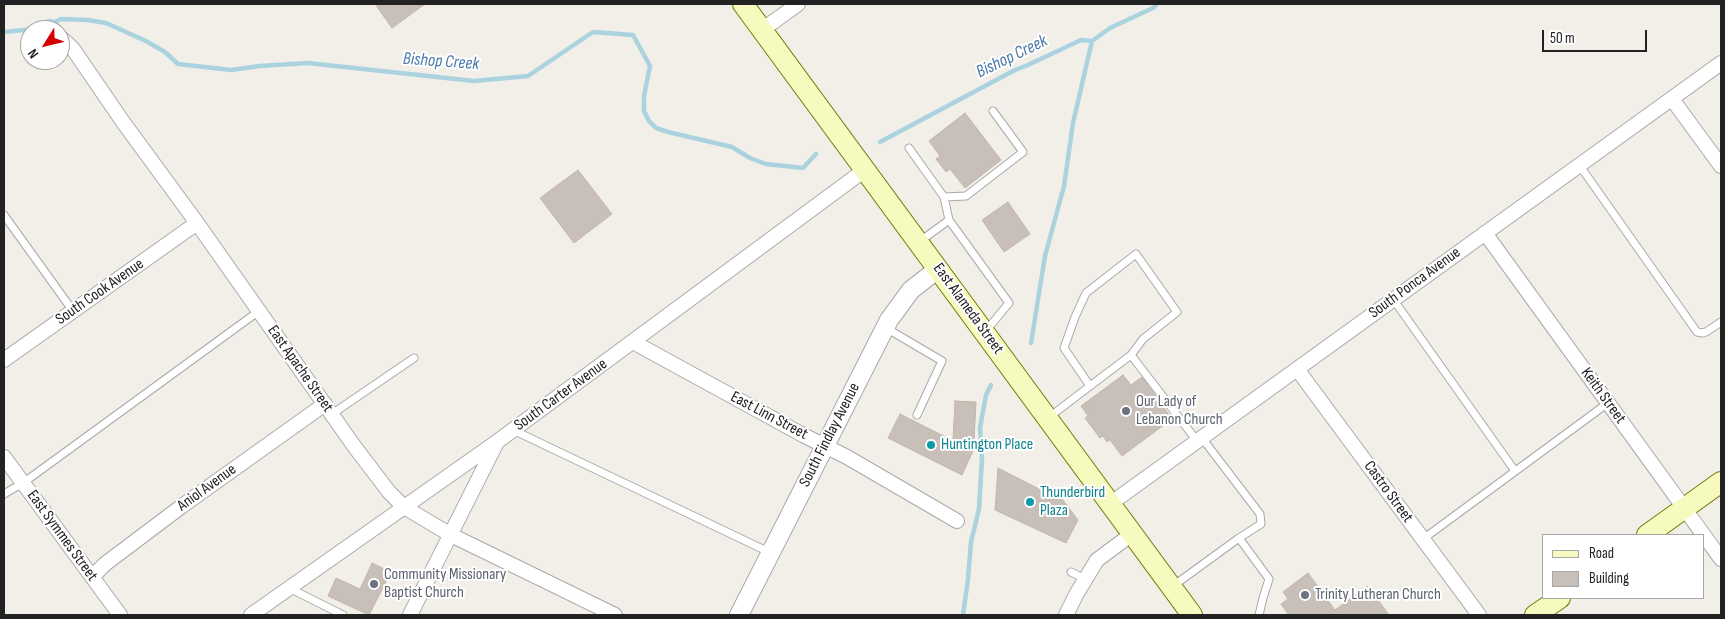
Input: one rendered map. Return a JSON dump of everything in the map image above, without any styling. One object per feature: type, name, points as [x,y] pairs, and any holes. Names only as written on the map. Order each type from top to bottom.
[{"type":"main road","name":"East Alameda Street","points":[[743,4],[1192,615]]},
{"type":"main road","points":[[1648,534],[1721,482]]},
{"type":"main road","points":[[1535,615],[1559,599]]},
{"type":"street","points":[[762,30],[798,4]]},
{"type":"street","name":"East Apache Street","points":[[70,46],[122,122],[389,492],[404,507],[451,534],[615,615]]},
{"type":"street","name":"South Ponca Avenue","points":[[1110,504],[1721,63]]},
{"type":"street","points":[[1672,99],[1721,166]]},
{"type":"street","name":"South Carter Avenue","points":[[251,615],[498,441],[866,170]]},
{"type":"street","name":"South Cook Avenue","points":[[4,360],[196,223]]},
{"type":"street","name":"Keith Street","points":[[1485,233],[1702,534]]},
{"type":"street","name":"South Findlay Avenue","points":[[739,615],[885,328],[911,290],[938,269]]},
{"type":"street","name":"East Linn Street","points":[[633,342],[847,457],[957,521]]},
{"type":"street","name":"Castro Street","points":[[1297,369],[1479,615]]},
{"type":"street","name":"Aniol Avenue","points":[[92,577],[105,564],[182,506],[329,409]]},
{"type":"street","points":[[410,615],[498,441]]},
{"type":"street","name":"East Symmes Street","points":[[4,457],[120,615]]},
{"type":"street","points":[[1066,615],[1097,560],[1132,534]]},
{"type":"street","name":"Keith Street","points":[[1705,537],[1721,559]]},
{"type":"lane","points":[[944,197],[966,196],[1023,152],[993,111]]},
{"type":"lane","points":[[909,148],[944,197],[949,220],[1009,303],[985,332]]},
{"type":"lane","points":[[1580,166],[1697,332],[1706,332],[1721,322]]},
{"type":"lane","points":[[4,215],[73,311]]},
{"type":"lane","points":[[919,242],[949,220]]},
{"type":"lane","points":[[1048,418],[1132,355],[1143,339],[1177,312],[1136,254],[1086,293],[1064,348],[1090,386]]},
{"type":"lane","points":[[1393,299],[1515,471]]},
{"type":"lane","points":[[4,494],[23,483],[259,311]]},
{"type":"lane","points":[[885,328],[942,361],[917,415]]},
{"type":"lane","points":[[1132,355],[1260,514],[1261,524],[1171,587]]},
{"type":"lane","points":[[329,409],[414,358]]},
{"type":"lane","points":[[1422,539],[1608,403]]},
{"type":"lane","points":[[513,430],[771,553]]},
{"type":"lane","points":[[1239,538],[1269,579],[1259,615]]},
{"type":"lane","points":[[1071,572],[1085,579]]},
{"type":"lane","points":[[289,588],[343,615]]},
{"type":"building","points":[[375,4],[425,4],[392,28]]},
{"type":"building","points":[[965,113],[1001,160],[965,188],[950,169],[946,172],[936,159],[940,156],[929,141]]},
{"type":"building","points":[[578,170],[612,214],[574,243],[540,198]]},
{"type":"building","points":[[1008,202],[1030,234],[1004,252],[982,220]]},
{"type":"building","name":"Our Lady of Lebanon Church","points":[[1123,375],[1131,385],[1142,377],[1172,419],[1122,456],[1110,440],[1107,442],[1103,436],[1100,438],[1085,418],[1088,416],[1081,406]]},
{"type":"building","name":"Huntington Place","points":[[955,401],[976,402],[974,441],[953,440]]},
{"type":"building","name":"Huntington Place","points":[[900,414],[973,451],[962,475],[888,438]]},
{"type":"building","name":"Thunderbird Plaza","points":[[998,468],[1049,494],[1053,487],[1078,520],[1066,543],[995,510]]},
{"type":"building","name":"Community Missionary Baptist Church","points":[[372,563],[391,572],[369,615],[328,596],[336,578],[360,589]]},
{"type":"building","name":"Trinity Lutheran Church","points":[[1308,573],[1335,610],[1368,586],[1389,615],[1289,615],[1281,604],[1288,599],[1283,592]]},
{"type":"waterway","name":"Bishop Creek","points":[[1092,41],[1110,28],[1153,8],[1157,4]]},
{"type":"waterway","name":"Bishop Creek","points":[[4,32],[25,30],[49,21],[55,22],[61,19],[88,20],[106,23],[146,41],[165,52],[178,64],[231,70],[308,63],[474,81],[528,76],[593,32],[633,35],[650,66],[644,96],[644,111],[649,121],[656,128],[732,147],[750,158],[766,164],[803,168],[816,154]]},
{"type":"waterway","name":"Bishop Creek","points":[[880,142],[1015,70],[1081,40],[1092,41]]},
{"type":"waterway","points":[[1031,343],[1045,256],[1064,186],[1073,123],[1092,41]]},
{"type":"waterway","points":[[963,615],[971,542],[979,509],[982,459],[980,428],[986,395],[991,385]]},
{"type":"place","name":"Our Lady of Lebanon Church","points":[[1126,411]]},
{"type":"place","name":"Huntington Place","points":[[931,445]]},
{"type":"place","name":"Thunderbird Plaza","points":[[1030,502]]},
{"type":"place","name":"Community Missionary Baptist Church","points":[[374,584]]},
{"type":"place","name":"Trinity Lutheran Church","points":[[1305,595]]}]
